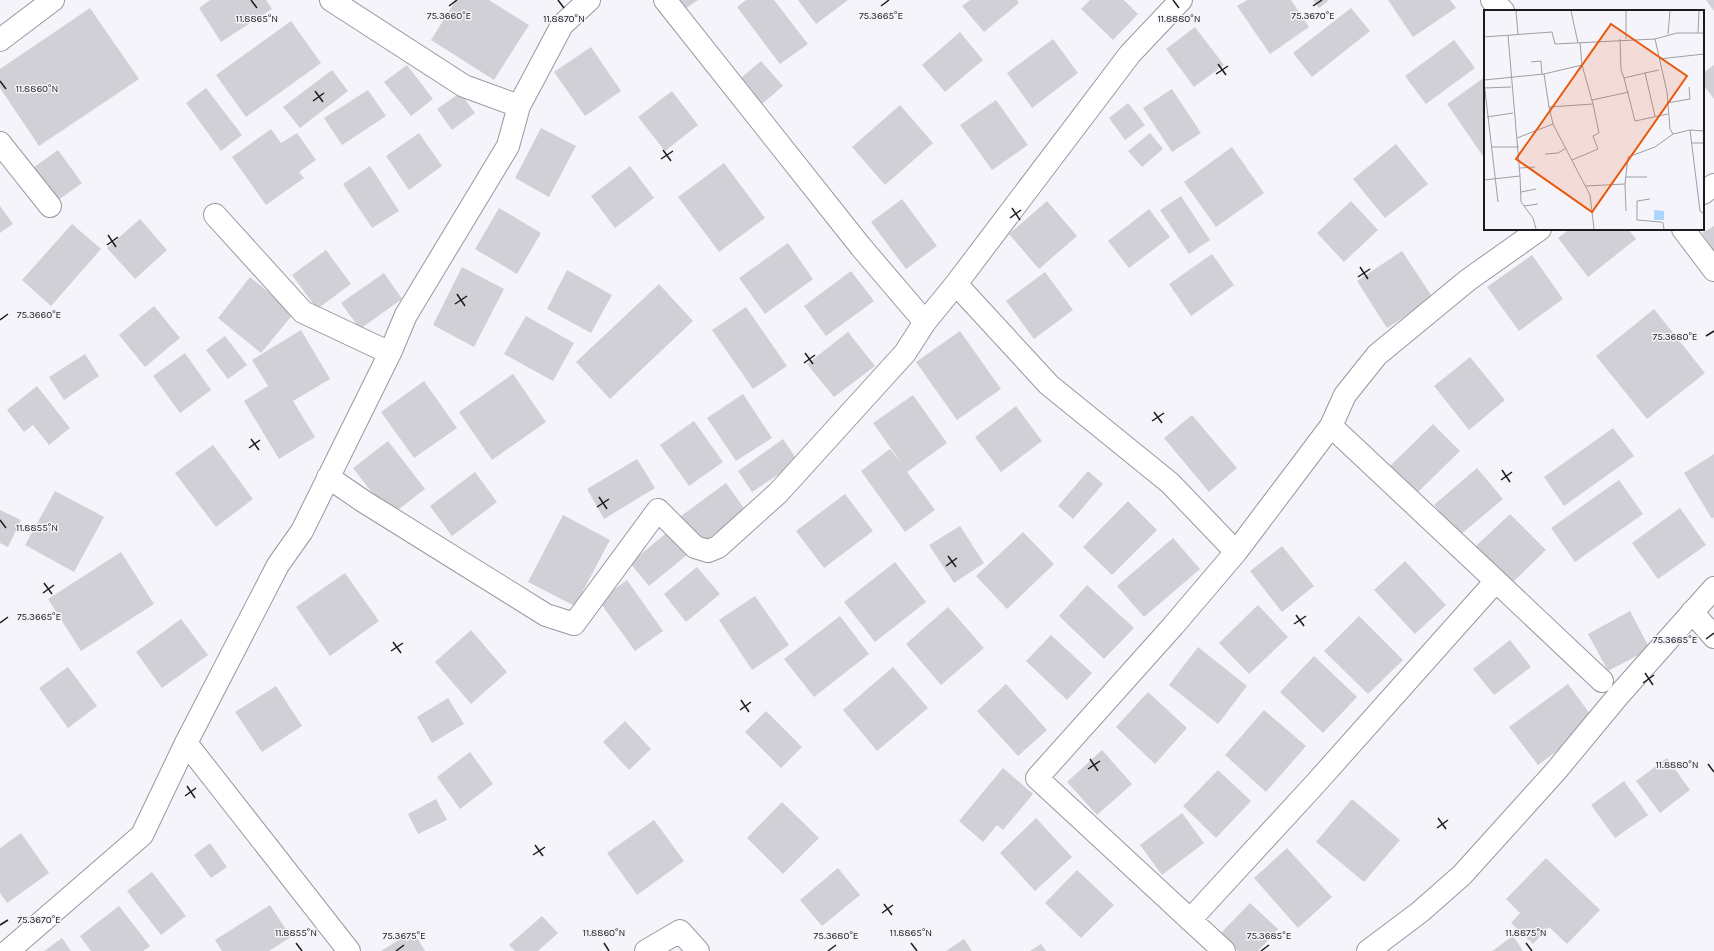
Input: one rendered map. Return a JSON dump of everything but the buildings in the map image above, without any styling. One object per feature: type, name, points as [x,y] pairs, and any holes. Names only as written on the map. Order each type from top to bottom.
[{"type":"street","points":[[0,40],[53,0]]},
{"type":"street","points":[[331,0],[464,86],[519,106]]},
{"type":"street","points":[[8,951],[142,835],[186,743],[278,565],[302,531],[390,353],[406,315],[508,146],[519,106],[562,25],[589,0]]},
{"type":"street","points":[[665,0],[861,247],[926,322]]},
{"type":"street","points":[[328,477],[363,501],[546,614],[574,624],[658,510],[695,547],[708,551],[718,547],[778,493],[905,353],[926,322],[1130,54],[1181,0]]},
{"type":"street","points":[[1492,0],[1502,10]]},
{"type":"street","points":[[0,143],[50,206]]},
{"type":"street","points":[[1704,192],[1714,185]]},
{"type":"street","points":[[215,215],[303,312],[390,353]]},
{"type":"street","points":[[1224,951],[1036,778],[1173,626],[1236,552],[1331,426],[1345,395],[1378,355],[1468,280],[1539,230]]},
{"type":"street","points":[[1684,230],[1714,270]]},
{"type":"street","points":[[956,284],[1049,385],[1170,484],[1236,552]]},
{"type":"street","points":[[1331,426],[1602,681]]},
{"type":"street","points":[[1190,920],[1316,783],[1496,581]]},
{"type":"street","points":[[1376,949],[1462,875],[1555,772],[1618,696],[1714,588]]},
{"type":"street","points":[[1692,612],[1714,637]]},
{"type":"street","points":[[186,743],[349,951]]},
{"type":"street","points":[[646,951],[680,931],[698,951]]}]
